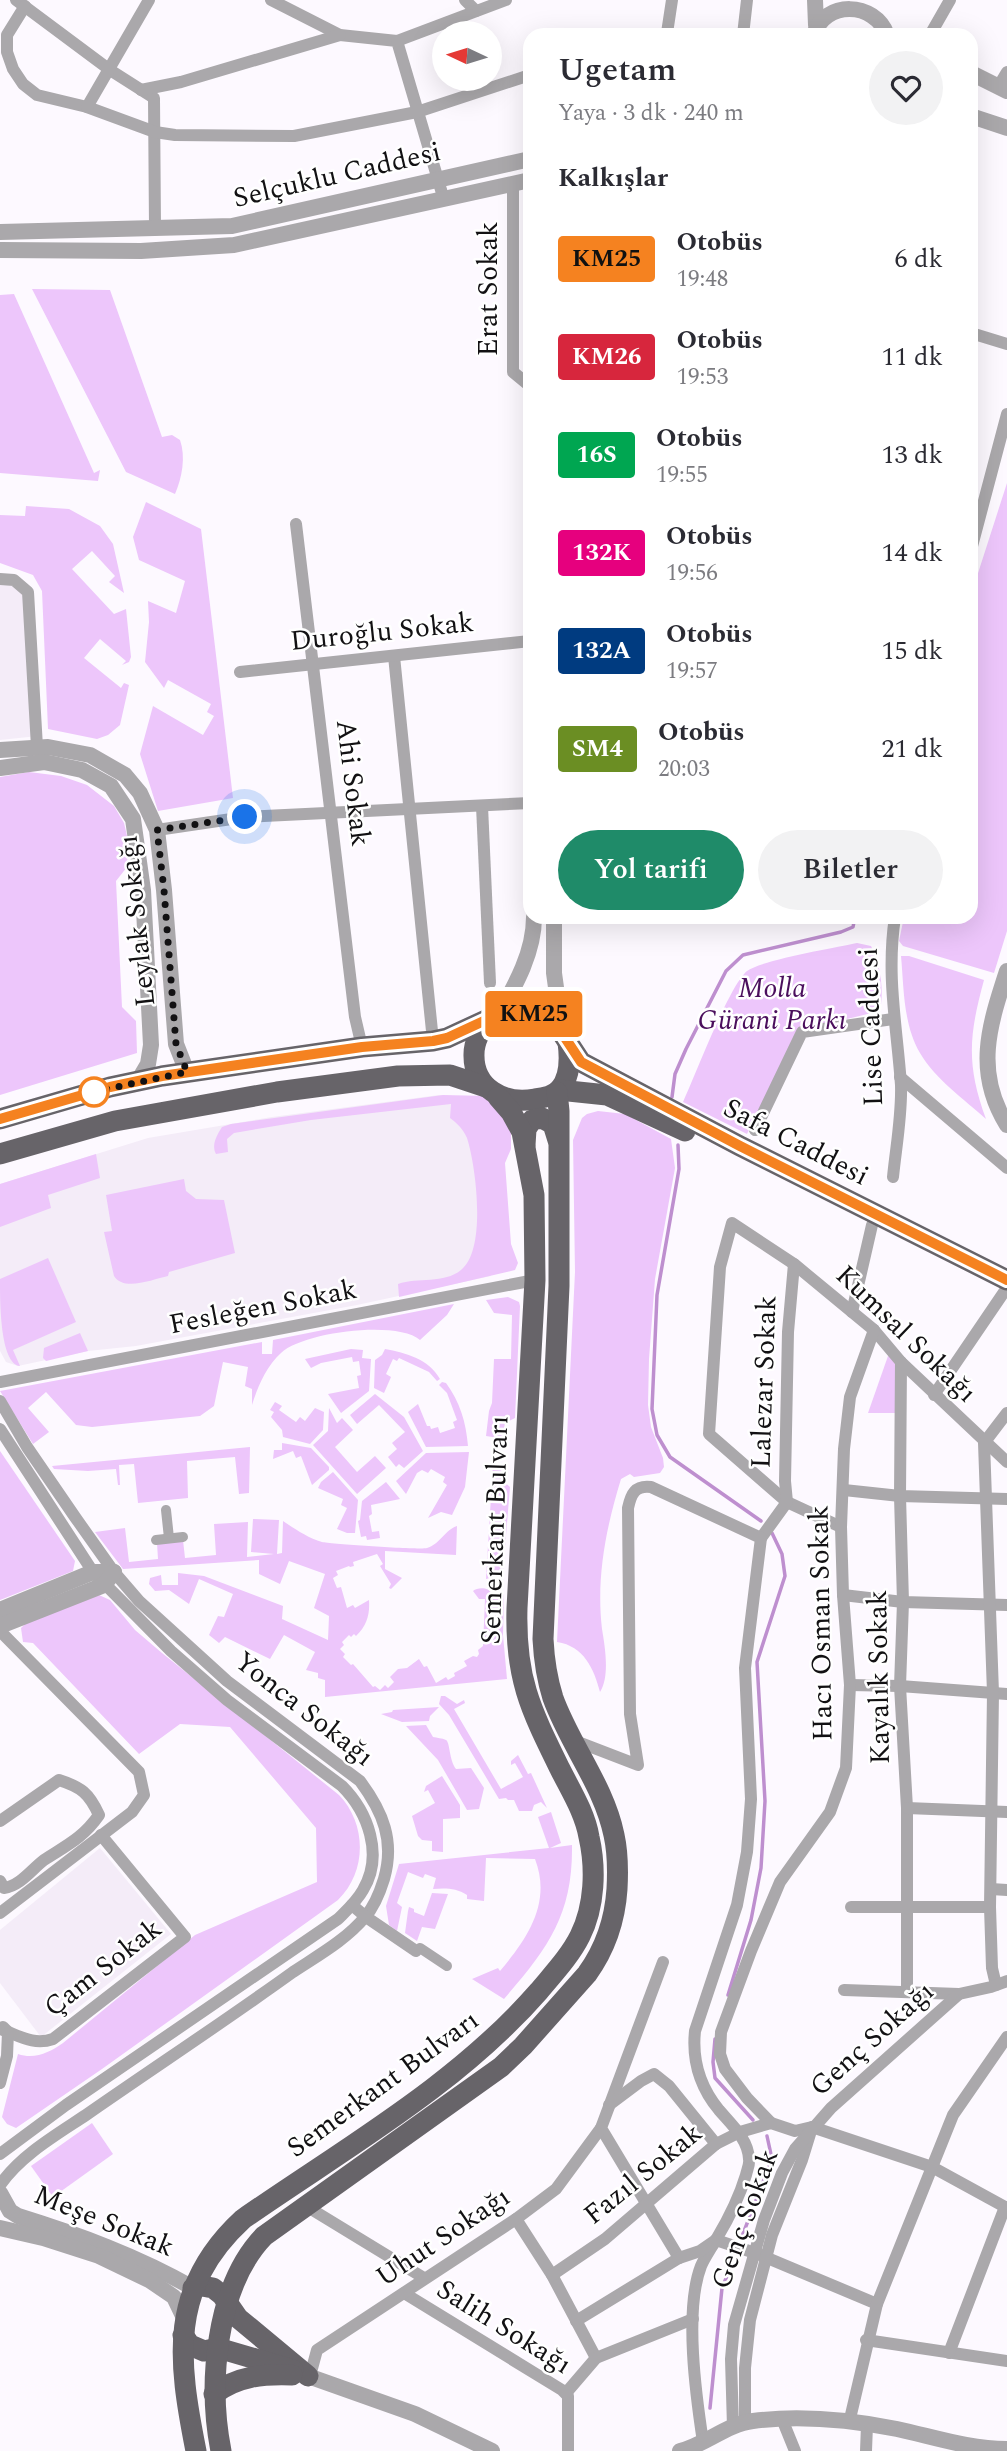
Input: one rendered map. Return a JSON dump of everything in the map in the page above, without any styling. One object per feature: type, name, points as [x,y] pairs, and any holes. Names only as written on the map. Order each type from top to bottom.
[{"type":"main road","points":[[0,1119],[110,1087],[187,1072],[362,1047],[433,1041],[447,1038],[494,1016],[514,1012],[539,1016],[563,1034],[569,1064],[558,1091],[525,1101],[492,1092],[450,1075],[398,1076],[277,1093],[115,1121],[0,1154]]},
{"type":"main road","points":[[492,1092],[480,1078],[474,1053],[478,1035],[494,1016]]},
{"type":"main road","name":"Safa Caddesi","points":[[563,1034],[581,1062],[1006,1289]]},
{"type":"main road","points":[[277,1093],[287,1076],[283,1058]]},
{"type":"main road","name":"Safa Caddesi","points":[[558,1091],[607,1095],[619,1100],[1006,1289]]},
{"type":"main road","name":"Semerkant Bulvarı","points":[[221,2451],[214,2394],[218,2348],[228,2305],[245,2261],[254,2247],[264,2236],[501,2067],[557,2010],[596,1961],[612,1920],[618,1854],[607,1811],[548,1679],[542,1639],[559,1286],[558,1091]]},
{"type":"main road","name":"Semerkant Bulvarı","points":[[197,2451],[184,2388],[184,2328],[193,2288],[219,2242],[243,2219],[436,2085],[496,2036],[560,1967],[581,1935],[593,1888],[593,1860],[589,1835],[577,1801],[529,1701],[517,1657],[535,1280],[534,1195],[522,1132],[511,1112],[492,1092]]},
{"type":"main road","points":[[559,1142],[562,1120],[576,1104],[594,1094]]},
{"type":"main road","points":[[525,1146],[526,1129],[532,1120],[542,1118],[553,1124],[559,1142]]},
{"type":"main road","points":[[193,2288],[213,2288],[222,2295],[238,2318],[309,2376]]},
{"type":"main road","points":[[184,2328],[190,2345],[204,2351],[218,2348],[309,2376]]},
{"type":"main road","points":[[214,2394],[231,2382],[243,2378],[309,2376]]},
{"type":"street","points":[[88,107],[149,0]]},
{"type":"street","points":[[271,0],[340,35],[397,41],[506,0]]},
{"type":"street","points":[[465,0],[476,11]]},
{"type":"street","points":[[669,28],[672,0]]},
{"type":"street","points":[[744,28],[747,0]]},
{"type":"street","points":[[815,0],[815,28]]},
{"type":"street","points":[[860,0],[885,28]]},
{"type":"street","points":[[934,28],[950,0]]},
{"type":"street","points":[[156,250],[155,228],[155,132],[154,98],[110,70],[20,3],[7,35],[7,52],[13,69],[23,84],[37,95],[88,107],[155,132],[175,135],[294,136],[417,112],[523,77]]},
{"type":"street","points":[[817,28],[829,14],[846,8],[870,14]]},
{"type":"street","points":[[141,90],[181,82],[340,35]]},
{"type":"street","points":[[397,41],[443,200]]},
{"type":"street","points":[[978,77],[1002,89],[1007,72]]},
{"type":"street","points":[[978,118],[1007,128]]},
{"type":"street","name":"Selçuklu Caddesi","points":[[0,232],[232,226],[523,160]]},
{"type":"street","points":[[509,163],[513,184]]},
{"type":"street","name":"Selçuklu Caddesi","points":[[0,250],[156,250],[234,245],[523,182]]},
{"type":"street","name":"Erat Sokak","points":[[513,184],[513,372],[523,380]]},
{"type":"street","points":[[978,335],[1007,344]]},
{"type":"street","points":[[978,524],[1007,414]]},
{"type":"street","name":"Ahi Sokak","points":[[296,524],[355,1017],[362,1047]]},
{"type":"street","points":[[0,579],[15,580],[28,592],[37,747]]},
{"type":"street","name":"Duroğlu Sokak","points":[[240,672],[523,642]]},
{"type":"street","points":[[394,656],[433,1041]]},
{"type":"street","name":"Leylak Sokağı","points":[[0,750],[48,747],[90,755],[125,775],[140,793],[157,830],[176,1044],[187,1072]]},
{"type":"street","name":"Leylak Sokağı","points":[[0,768],[44,762],[82,770],[111,786],[132,819],[143,890],[151,1045],[148,1064],[138,1082]]},
{"type":"street","points":[[157,830],[245,817],[523,803]]},
{"type":"street","points":[[482,806],[490,983]]},
{"type":"street","points":[[494,1016],[514,988],[532,944],[533,924]]},
{"type":"street","points":[[554,924],[554,973],[563,1034]]},
{"type":"street","name":"Lise Caddesi","points":[[893,1177],[900,1113],[900,1077],[893,1019],[891,942],[894,924]]},
{"type":"street","points":[[1007,971],[988,1037],[988,1082],[1000,1102],[1007,1125]]},
{"type":"street","points":[[755,1130],[802,1032],[893,1019]]},
{"type":"street","points":[[900,1077],[1007,1168]]},
{"type":"street","name":"Kumsal Sokağı","points":[[787,1502],[709,1434],[720,1267],[732,1223],[794,1264],[874,1330],[934,1395],[1007,1462]]},
{"type":"street","points":[[852,1312],[872,1225]]},
{"type":"street","name":"Lalezar Sokak","points":[[787,1502],[785,1481],[788,1332],[794,1264]]},
{"type":"street","name":"Fesleğen Sokak","points":[[0,1382],[535,1280]]},
{"type":"street","points":[[934,1395],[1006,1289]]},
{"type":"street","name":"Hacı Osman Sokak","points":[[771,2123],[724,2069],[720,2054],[721,2032],[780,1882],[830,1812],[846,1768],[850,1685],[841,1527],[844,1449],[850,1397],[874,1330]]},
{"type":"street","name":"Kayalık Sokak","points":[[901,1362],[900,1496],[903,1602],[900,1686],[907,1808],[907,1991]]},
{"type":"street","name":"Yonca Sokağı","points":[[0,1401],[109,1578],[171,1651],[228,1700],[342,1786],[354,1798],[370,1828],[372,1857],[365,1888],[352,1905],[321,1932],[66,2105],[0,2154]]},
{"type":"street","points":[[1002,1983],[992,1968],[990,1907],[993,1693],[984,1443],[1007,1413]]},
{"type":"street","points":[[0,1429],[93,1572],[109,1578]]},
{"type":"street","points":[[573,1740],[638,1765],[630,1714],[628,1508],[633,1492],[638,1488],[651,1487],[761,1538]]},
{"type":"street","points":[[844,1490],[900,1496],[1007,1499]]},
{"type":"street","points":[[703,2442],[696,2391],[693,2319],[695,2292],[701,2266],[731,2214],[750,2160],[740,2132],[718,2108],[703,2085],[694,2062],[694,2045],[695,2031],[737,1905],[747,1852],[751,1799],[745,1668],[761,1538],[787,1502],[841,1527]]},
{"type":"street","points":[[166,1510],[169,1538]]},
{"type":"street","points":[[156,1540],[183,1537]]},
{"type":"street","points":[[0,1610],[93,1572]]},
{"type":"street","points":[[0,1913],[132,1812],[144,1794],[139,1772],[0,1628],[109,1578]]},
{"type":"street","name":"Yonca Sokağı","points":[[1,2191],[11,2168],[256,1999],[366,1917],[380,1891],[390,1856],[388,1831],[373,1799],[360,1781],[227,1681],[139,1601],[109,1578]]},
{"type":"street","points":[[843,1595],[903,1602],[1007,1605]]},
{"type":"street","points":[[850,1685],[1007,1694]]},
{"type":"street","points":[[0,1821],[59,1780],[77,1786],[92,1800],[99,1815],[76,1842],[44,1860],[12,1887],[1,1887]]},
{"type":"street","points":[[907,1808],[1007,1812]]},
{"type":"street","name":"Çam Sokak","points":[[3,2028],[21,2038],[39,2042],[53,2039],[185,1937],[101,1835]]},
{"type":"street","points":[[44,1860],[54,1871]]},
{"type":"street","points":[[991,1889],[1007,1890]]},
{"type":"street","points":[[352,1905],[366,1917],[447,1966]]},
{"type":"street","points":[[851,1907],[990,1907]]},
{"type":"street","name":"Uhut Sokağı","points":[[309,2376],[317,2350],[516,2219],[555,2189],[601,2128],[663,1962]]},
{"type":"street","name":"Genç Sokağı","points":[[812,2127],[959,1994],[1002,1983]]},
{"type":"street","points":[[844,1990],[959,1994]]},
{"type":"street","points":[[0,2055],[3,2028]]},
{"type":"street","points":[[0,2083],[7,2056],[3,2028]]},
{"type":"street","points":[[849,2423],[866,2340],[877,2304],[953,2115],[1007,2037]]},
{"type":"street","points":[[609,2106],[654,2074],[669,2087],[716,2144]]},
{"type":"street","name":"Fazıl Sokak","points":[[552,2275],[605,2239],[716,2144],[740,2132],[771,2123],[795,2131],[812,2127],[932,2167],[1006,2208]]},
{"type":"street","name":"Genç Sokak","points":[[739,2425],[731,2359],[734,2325],[760,2255],[802,2161],[812,2127]]},
{"type":"street","points":[[601,2128],[679,2258]]},
{"type":"street","points":[[0,2216],[3,2203],[1,2191]]},
{"type":"street","name":"Meşe Sokak","points":[[1,2191],[10,2211],[18,2216],[126,2253],[193,2288]]},
{"type":"street","points":[[306,2206],[424,2278]]},
{"type":"street","points":[[948,2353],[1006,2208]]},
{"type":"street","points":[[516,2219],[552,2275],[596,2358]]},
{"type":"street","points":[[0,2228],[99,2256],[149,2280],[174,2297],[184,2328]]},
{"type":"street","points":[[716,2240],[760,2255],[877,2304]]},
{"type":"street","points":[[576,2321],[679,2258],[700,2251],[716,2240]]},
{"type":"street","name":"Salih Sokağı","points":[[404,2293],[566,2393],[569,2414],[568,2451]]},
{"type":"street","points":[[566,2393],[596,2358],[693,2319]]},
{"type":"street","points":[[866,2340],[1007,2361]]},
{"type":"street","points":[[309,2376],[415,2414],[492,2451]]},
{"type":"street","points":[[782,2419],[795,2451]]},
{"type":"street","points":[[680,2451],[739,2425],[782,2419],[849,2423],[899,2430],[945,2447],[1007,2449]]},
{"type":"street","points":[[866,2451],[867,2425]]},
{"type":"shaded area","points":[[11,582],[24,591],[38,736],[0,740],[0,583]]},
{"type":"shaded area","points":[[439,1095],[470,1097],[491,1276],[357,1305],[136,1346],[88,1351],[18,1366],[6,1362],[0,1351],[0,1184],[148,1138],[272,1117]]},
{"type":"shaded area","points":[[100,1848],[171,1934],[41,2037],[0,1983],[0,1930]]},
{"type":"green space","points":[[32,289],[110,290],[162,437],[172,435],[180,440],[182,467],[175,494],[126,472]]},
{"type":"green space","points":[[14,294],[94,473],[100,470],[98,481],[0,473],[0,295]]},
{"type":"green space","points":[[1007,483],[1007,931],[994,973],[903,946],[899,941],[903,924],[978,924],[978,573]]},
{"type":"green space","points":[[146,502],[201,529],[233,798],[158,811],[140,754],[153,706],[203,735],[214,716],[207,712],[211,704],[168,680],[164,688],[145,662],[148,601],[176,613],[185,581],[139,560],[133,537]]},
{"type":"green space","points":[[26,506],[69,509],[100,526],[113,544],[124,593],[109,582],[115,576],[92,551],[72,569],[114,614],[126,609],[131,657],[129,662],[122,665],[126,661],[100,639],[84,658],[121,688],[124,683],[129,685],[120,725],[108,735],[97,739],[48,729],[42,591],[33,575],[0,563],[0,515],[25,516]]},
{"type":"green space","points":[[29,772],[61,776],[87,785],[114,806],[124,823],[128,840],[127,867],[116,881],[122,1007],[136,1021],[137,1053],[0,1095],[0,777]]},
{"type":"green space","name":"Molla Gürani Parkı","points":[[857,943],[871,946],[877,961],[882,986],[880,1011],[814,1027],[780,1066],[747,1134],[683,1102],[722,1012],[747,971],[782,959]]},
{"type":"green space","points":[[901,956],[909,956],[984,980],[975,1017],[972,1050],[975,1082],[986,1119],[942,1080],[926,1062],[914,1042],[907,1018]]},
{"type":"green space","points":[[443,1095],[488,1096],[493,1099],[511,1131],[511,1149],[505,1163],[511,1244],[518,1263],[515,1270],[399,1297],[398,1284],[439,1279],[461,1270],[469,1260],[474,1245],[477,1207],[474,1168],[467,1138],[460,1126],[450,1118],[451,1104],[311,1120],[234,1133],[227,1139],[228,1152],[216,1154],[214,1147],[222,1127],[231,1124]]},
{"type":"green space","points":[[598,1111],[625,1114],[671,1139],[675,1168],[655,1279],[649,1359],[648,1405],[651,1427],[664,1467],[660,1473],[634,1477],[630,1474],[621,1479],[607,1534],[601,1572],[600,1610],[606,1670],[600,1692],[595,1675],[581,1654],[566,1644],[557,1642],[575,1272],[573,1140],[582,1118]]},
{"type":"green space","points":[[96,1154],[100,1178],[48,1195],[51,1208],[0,1227],[0,1184]]},
{"type":"green space","points":[[184,1179],[186,1191],[196,1199],[224,1200],[235,1253],[169,1272],[168,1276],[147,1282],[132,1284],[119,1281],[114,1276],[104,1232],[112,1231],[106,1195]]},
{"type":"green space","points":[[48,1258],[76,1322],[13,1350],[20,1366],[13,1363],[5,1344],[0,1279]]},
{"type":"green space","points":[[508,1297],[519,1302],[520,1306],[515,1418],[505,1423],[503,1434],[499,1438],[486,1436],[492,1403],[494,1359],[511,1359],[512,1315],[494,1313],[486,1300]]},
{"type":"green space","points":[[454,1304],[447,1315],[420,1340],[392,1331],[350,1331],[309,1339],[292,1346],[271,1364],[252,1405],[252,1389],[245,1386],[248,1367],[223,1362],[214,1406],[200,1416],[92,1427],[76,1425],[46,1392],[28,1408],[49,1432],[33,1444],[0,1391],[262,1342],[262,1354],[272,1354],[273,1340]]},
{"type":"green space","points":[[80,1333],[88,1351],[46,1361],[43,1358],[44,1348]]},
{"type":"green space","points":[[351,1349],[363,1350],[362,1358],[371,1359],[369,1391],[341,1413],[328,1394],[359,1388],[359,1361],[353,1362],[352,1357],[321,1363],[311,1368],[305,1359]]},
{"type":"green space","points":[[385,1349],[423,1362],[430,1366],[440,1379],[437,1381],[429,1372],[399,1358],[397,1361],[393,1359],[386,1374],[391,1377],[384,1393],[374,1388],[375,1360]]},
{"type":"green space","points":[[888,1356],[895,1357],[896,1413],[868,1413]]},
{"type":"green space","points":[[446,1383],[459,1405],[468,1446],[426,1447],[408,1412],[418,1404],[427,1426],[431,1429],[438,1427],[440,1433],[455,1428],[453,1422],[457,1420],[447,1393],[439,1385]]},
{"type":"green space","points":[[375,1394],[404,1417],[423,1451],[404,1468],[399,1464],[396,1467],[388,1457],[397,1449],[392,1443],[405,1432],[379,1405],[357,1424],[350,1415]]},
{"type":"green space","points":[[275,1402],[282,1406],[279,1410],[296,1422],[300,1417],[305,1421],[315,1408],[324,1412],[323,1430],[310,1444],[283,1437],[282,1430],[271,1417],[274,1412],[270,1410]]},
{"type":"green space","points":[[329,1408],[337,1423],[342,1418],[353,1430],[335,1447],[357,1472],[375,1456],[386,1468],[357,1494],[313,1445],[328,1431]]},
{"type":"green space","points":[[282,1443],[311,1448],[329,1470],[312,1485],[301,1456],[296,1458],[293,1451],[273,1459],[274,1450],[282,1450]]},
{"type":"green space","points":[[250,1447],[249,1493],[239,1494],[235,1457],[187,1461],[188,1498],[138,1503],[134,1464],[119,1465],[120,1485],[116,1469],[88,1471],[54,1469],[52,1466]]},
{"type":"green space","points":[[0,1451],[75,1561],[73,1571],[0,1600]]},
{"type":"green space","points":[[469,1452],[465,1487],[452,1515],[441,1512],[428,1518],[447,1485],[443,1482],[445,1477],[431,1469],[428,1473],[422,1470],[417,1473],[406,1494],[396,1481],[426,1453]]},
{"type":"green space","points":[[493,1463],[501,1468],[502,1480],[510,1487],[503,1572],[486,1579]]},
{"type":"green space","points":[[333,1472],[358,1500],[355,1533],[337,1529],[347,1508],[341,1505],[343,1499],[318,1488]]},
{"type":"green space","points":[[386,1482],[400,1499],[371,1505],[372,1514],[369,1516],[372,1532],[379,1531],[380,1538],[367,1540],[366,1536],[361,1537],[358,1521],[362,1501]]},
{"type":"green space","points":[[253,1519],[279,1520],[277,1554],[282,1553],[283,1521],[322,1542],[409,1548],[427,1548],[457,1526],[456,1555],[385,1551],[385,1569],[402,1578],[391,1589],[377,1554],[353,1562],[354,1566],[336,1571],[338,1575],[333,1578],[337,1588],[341,1587],[347,1608],[353,1605],[355,1608],[369,1600],[368,1615],[363,1628],[356,1636],[349,1635],[342,1642],[344,1645],[340,1649],[345,1654],[343,1657],[353,1664],[373,1687],[380,1690],[385,1685],[388,1688],[394,1682],[390,1677],[398,1669],[407,1668],[419,1659],[424,1667],[427,1666],[436,1683],[446,1677],[448,1680],[467,1666],[464,1661],[473,1656],[477,1657],[478,1650],[483,1646],[485,1599],[479,1599],[473,1591],[483,1588],[492,1594],[502,1592],[504,1595],[503,1635],[507,1679],[325,1697],[325,1680],[318,1678],[318,1673],[306,1670],[315,1652],[284,1635],[270,1659],[225,1637],[219,1643],[209,1635],[218,1616],[224,1617],[233,1594],[199,1579],[189,1604],[169,1590],[155,1591],[149,1584],[150,1578],[161,1575],[162,1585],[178,1585],[178,1573],[204,1576],[283,1606],[282,1619],[328,1640],[329,1616],[314,1608],[325,1574],[289,1561],[280,1584],[259,1574],[259,1560],[123,1569],[95,1532],[125,1528],[129,1562],[158,1559],[157,1543],[183,1540],[185,1558],[216,1555],[214,1524],[248,1522],[247,1557],[274,1554],[251,1552]]},
{"type":"green space","points":[[99,1595],[110,1600],[135,1630],[162,1653],[339,1795],[355,1820],[359,1834],[358,1862],[348,1889],[338,1900],[16,2128],[7,2124],[2,2117],[18,2054],[36,2056],[63,2043],[195,1935],[317,1882],[316,1828],[230,1727],[180,1724],[139,1754],[33,1643],[23,1642],[21,1628],[26,1623]]},
{"type":"green space","points":[[441,1696],[457,1704],[464,1700],[465,1703],[454,1709],[501,1789],[523,1777],[515,1763],[511,1765],[511,1761],[518,1755],[528,1774],[531,1773],[547,1808],[541,1802],[534,1805],[532,1811],[519,1811],[514,1800],[499,1799],[449,1715],[439,1704]]},
{"type":"green space","points":[[439,1707],[429,1721],[402,1722],[381,1714],[393,1710]]},
{"type":"green space","points":[[426,1725],[433,1737],[447,1741],[456,1769],[471,1768],[484,1788],[479,1809],[467,1810],[438,1760],[406,1726]]},
{"type":"green space","points":[[442,1776],[460,1805],[460,1818],[443,1819],[443,1852],[432,1851],[432,1841],[422,1840],[418,1836],[412,1816],[435,1803],[428,1790],[424,1792],[426,1786]]},
{"type":"green space","points":[[551,1812],[561,1843],[550,1848],[572,1845],[571,1870],[563,1911],[545,1946],[504,1999],[472,1979],[498,1968],[500,1971],[527,1933],[539,1905],[539,1875],[535,1859],[486,1858],[484,1901],[467,1899],[467,1895],[455,1890],[433,1889],[436,1878],[425,1874],[423,1878],[408,1872],[397,1903],[402,1907],[397,1931],[389,1925],[386,1906],[399,1864],[549,1848],[538,1817]]},
{"type":"green space","points":[[432,1893],[448,1894],[435,1929],[422,1927],[417,1941],[405,1933],[409,1907],[424,1916]]},
{"type":"green space","points":[[92,2123],[113,2154],[53,2197],[31,2166]]},
{"type":"waterway","points":[[672,1097],[675,1074],[726,971],[743,955],[841,932],[853,927],[854,924]]},
{"type":"waterway","points":[[678,1145],[679,1169],[657,1295],[652,1409],[657,1435],[670,1457],[761,1521]]},
{"type":"waterway","points":[[728,1995],[751,1920],[761,1868],[765,1801],[757,1662],[785,1576],[782,1554],[772,1533]]},
{"type":"waterway","points":[[715,2039],[715,2078],[753,2120]]},
{"type":"waterway","points":[[741,2239],[772,2159],[767,2136]]},
{"type":"waterway","points":[[710,2408],[722,2288],[734,2259]]},
{"type":"bus line","name":"KM25","points":[[0,1119],[110,1087],[162,1076],[362,1047],[433,1041],[447,1038],[499,1014],[528,1013],[558,1027],[581,1062],[740,1146],[1007,1280]]},
{"type":"route","points":[[94,1092],[88,1093],[187,1072],[176,1044],[157,830],[245,817]]}]
